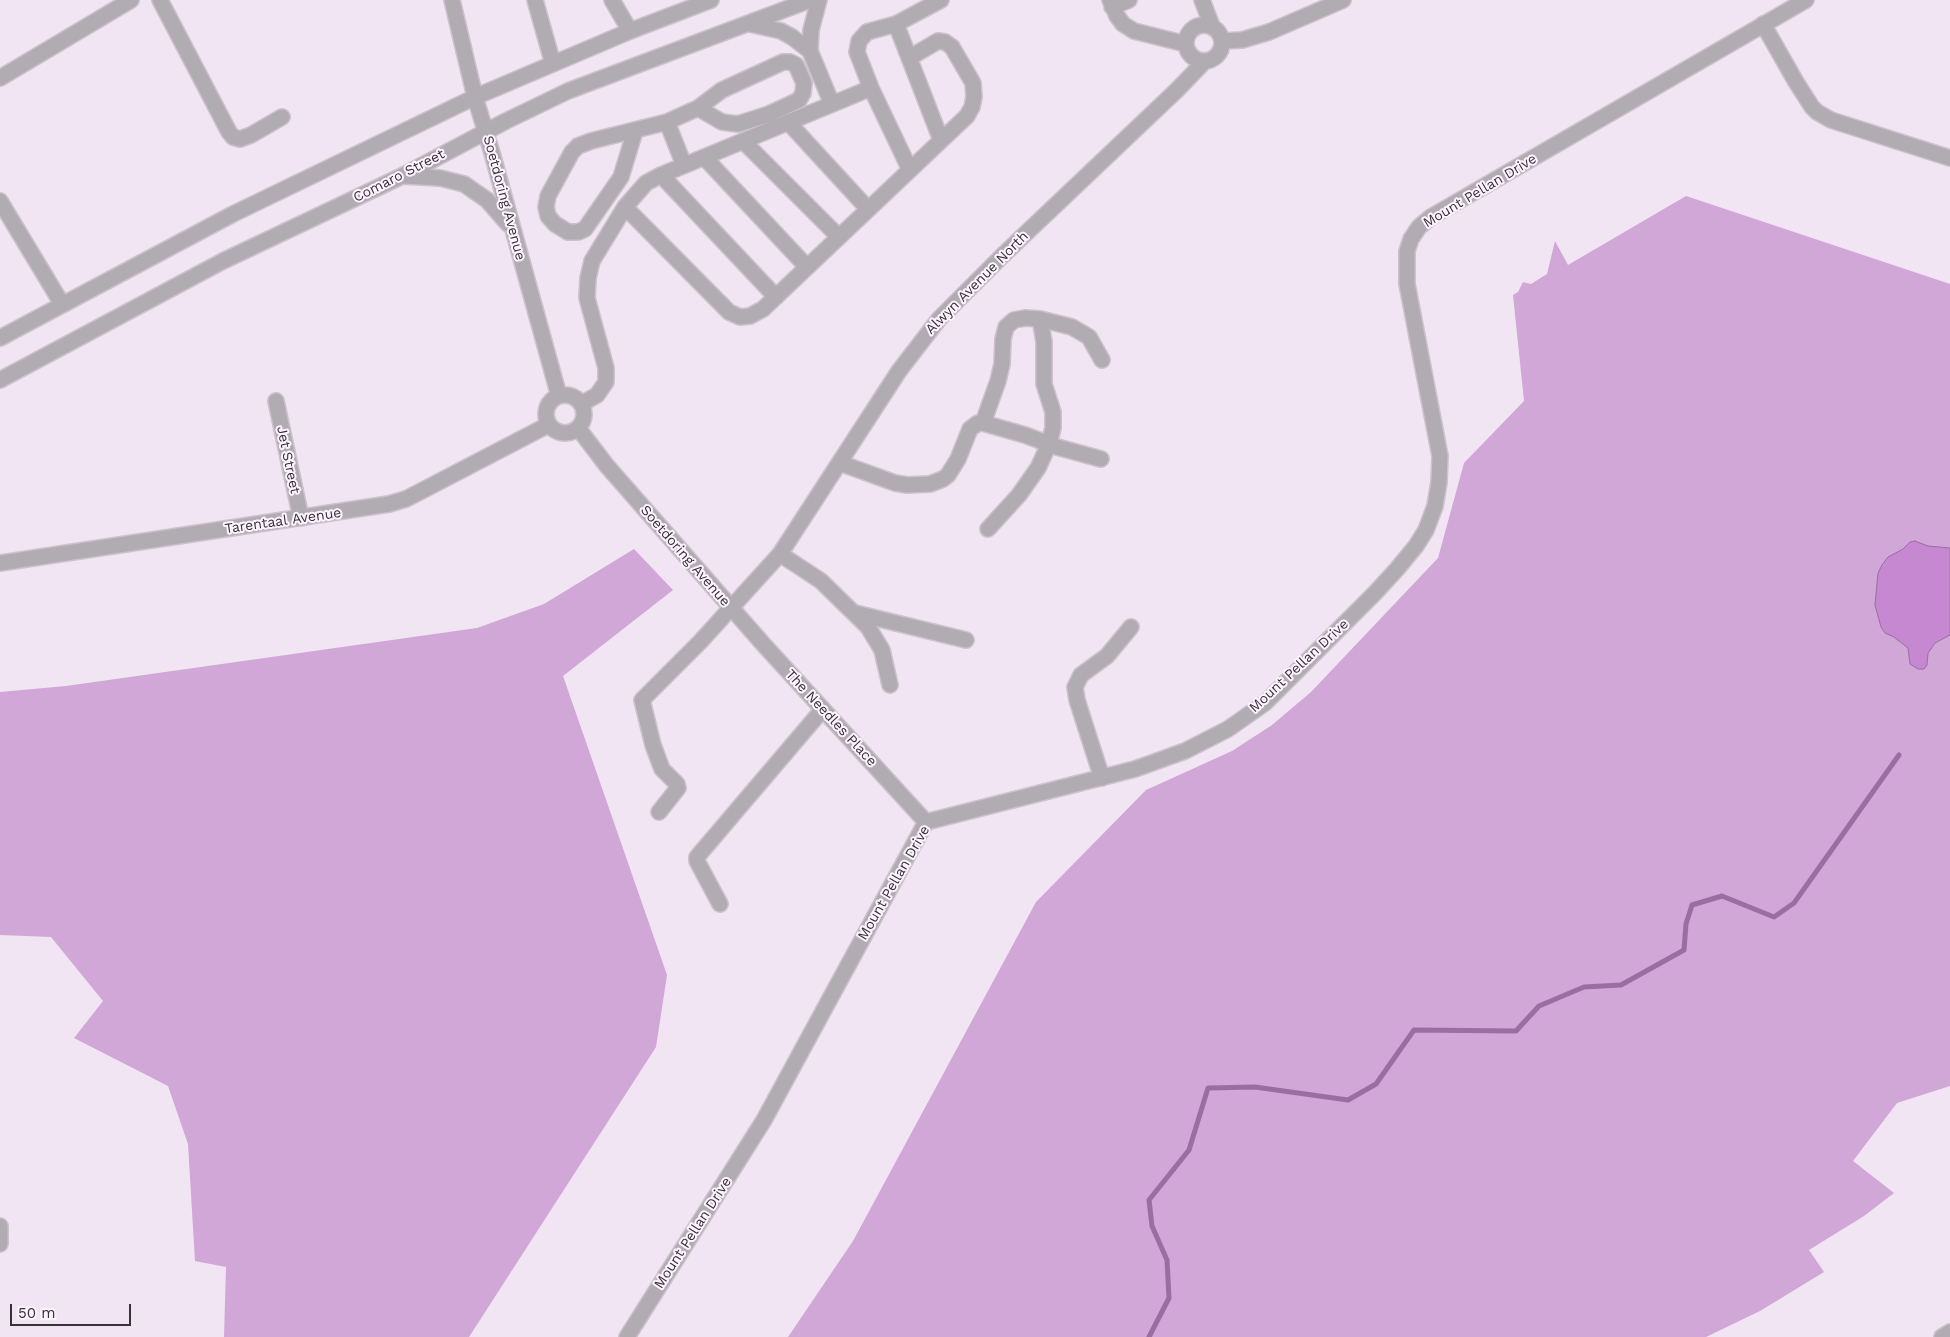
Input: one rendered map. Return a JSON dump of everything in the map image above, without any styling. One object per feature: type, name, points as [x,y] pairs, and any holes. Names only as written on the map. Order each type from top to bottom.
[{"type":"street","points":[[0,78],[131,0]]},
{"type":"street","points":[[160,0],[233,137],[240,138],[251,135],[282,117]]},
{"type":"street","name":"Soetdoring Avenue","points":[[452,0],[475,97],[486,131],[558,396]]},
{"type":"street","points":[[535,0],[552,64]]},
{"type":"street","points":[[612,0],[630,31]]},
{"type":"street","points":[[664,17],[676,0]]},
{"type":"street","points":[[0,338],[242,210],[475,97],[664,17],[711,0]]},
{"type":"street","name":"Comaro Street","points":[[0,380],[223,261],[402,176],[486,131],[568,91],[810,0]]},
{"type":"street","points":[[819,0],[810,30],[810,51],[832,104]]},
{"type":"street","points":[[910,170],[870,88],[857,52],[859,41],[867,32],[896,24],[941,0]]},
{"type":"street","points":[[1129,0],[1111,4],[1123,24],[1134,31],[1186,44]]},
{"type":"street","points":[[1202,0],[1212,26]]},
{"type":"street","points":[[1222,41],[1242,40],[1269,32],[1343,0]]},
{"type":"street","name":"Mount Pellan Drive","points":[[627,1337],[764,1120],[926,822],[1102,778],[1185,751],[1228,729],[1265,703],[1397,570],[1426,530],[1433,514],[1437,496],[1440,456],[1407,284],[1407,250],[1411,238],[1419,227],[1432,216],[1806,0]]},
{"type":"street","points":[[750,24],[781,31],[810,51]]},
{"type":"street","points":[[896,24],[941,140]]},
{"type":"street","points":[[1203,24],[1212,26],[1219,32],[1222,41],[1220,50],[1214,58],[1206,61],[1196,59],[1189,53],[1186,44],[1188,35],[1194,28],[1203,24]]},
{"type":"street","points":[[1764,24],[1796,82],[1817,112],[1831,120],[1950,158]]},
{"type":"street","points":[[624,207],[729,312],[740,317],[750,316],[763,309],[967,116],[972,107],[974,97],[973,82],[952,47],[945,42],[938,42],[909,58]]},
{"type":"street","name":"Alwyn Avenue North","points":[[659,812],[678,788],[677,784],[662,769],[652,745],[642,700],[734,610],[780,554],[899,371],[939,319],[1002,256],[1206,61]]},
{"type":"street","points":[[635,131],[621,177],[585,229],[578,232],[568,232],[555,224],[548,216],[546,207],[548,196],[572,152],[578,146],[667,122],[698,108],[722,90],[783,62],[790,62],[796,65],[804,83],[804,93],[799,100],[769,114],[738,124],[722,122],[698,108]]},
{"type":"street","points":[[581,404],[597,395],[606,382],[606,368],[587,298],[588,278],[592,260],[624,207],[646,183],[661,175],[870,88]]},
{"type":"street","points":[[667,122],[684,165]]},
{"type":"street","points":[[788,122],[868,209]]},
{"type":"street","points":[[743,141],[839,237]]},
{"type":"street","points":[[704,157],[807,267]]},
{"type":"street","points":[[661,175],[776,296]]},
{"type":"street","points":[[402,176],[440,178],[464,184],[487,200],[512,229]]},
{"type":"street","points":[[0,201],[62,304]]},
{"type":"street","points":[[983,423],[998,381],[1006,327],[1014,320],[1025,318],[1040,319],[1072,327],[1089,338],[1102,360]]},
{"type":"street","points":[[988,529],[1024,489],[1038,468],[1049,444],[1053,428],[1053,412],[1044,384],[1044,342],[1040,319]]},
{"type":"street","points":[[567,395],[575,398],[581,404],[584,412],[583,421],[571,433],[562,434],[554,431],[548,425],[546,408],[558,396],[567,395]]},
{"type":"street","name":"Jet Street","points":[[276,401],[301,518]]},
{"type":"street","points":[[840,463],[896,483],[907,485],[930,484],[943,479],[948,474],[958,459],[970,429],[978,423],[1025,435],[1101,459]]},
{"type":"street","name":"Tarentaal Avenue","points":[[0,563],[389,504],[406,499],[548,425]]},
{"type":"street","name":"Soetdoring Avenue","points":[[578,428],[607,466],[734,610]]},
{"type":"street","points":[[780,554],[821,581],[868,627],[882,650],[890,685]]},
{"type":"street","name":"The Needles Place","points":[[734,610],[926,822]]},
{"type":"street","points":[[855,613],[966,640]]},
{"type":"street","points":[[1102,778],[1077,700],[1076,687],[1078,678],[1107,656],[1130,627]]},
{"type":"street","points":[[720,904],[697,861],[697,856],[823,709]]},
{"type":"street","points":[[0,1226],[0,1244]]},
{"type":"street","points":[[1942,1337],[1950,1332]]},
{"type":"shaded area","points":[[1686,196],[1950,284],[1950,1086],[1897,1103],[1853,1161],[1894,1193],[1864,1216],[1809,1250],[1824,1272],[1760,1311],[1706,1337],[788,1337],[853,1241],[1036,902],[1146,790],[1232,751],[1272,725],[1311,692],[1438,558],[1464,463],[1524,401],[1513,295],[1518,292],[1523,282],[1531,284],[1547,274],[1555,241],[1568,265]]},
{"type":"shaded area","points":[[1915,541],[1928,546],[1950,548],[1950,635],[1935,643],[1928,653],[1927,665],[1924,669],[1918,669],[1910,664],[1908,648],[1894,637],[1885,633],[1881,627],[1875,605],[1878,573],[1882,565],[1888,557],[1903,549],[1910,542]]},
{"type":"shaded area","points":[[634,549],[673,590],[563,676],[667,975],[656,1047],[469,1337],[224,1337],[226,1267],[195,1261],[188,1144],[168,1086],[74,1038],[103,1001],[51,937],[0,935],[0,692],[66,686],[477,628],[544,604]]},
{"type":"waterway","points":[[1149,1337],[1169,1298],[1167,1260],[1152,1226],[1149,1200],[1189,1150],[1208,1088],[1255,1087],[1348,1100],[1376,1084],[1414,1030],[1516,1031],[1539,1006],[1584,987],[1621,985],[1684,950],[1686,924],[1692,905],[1722,896],[1774,917],[1794,903],[1899,755]]}]
